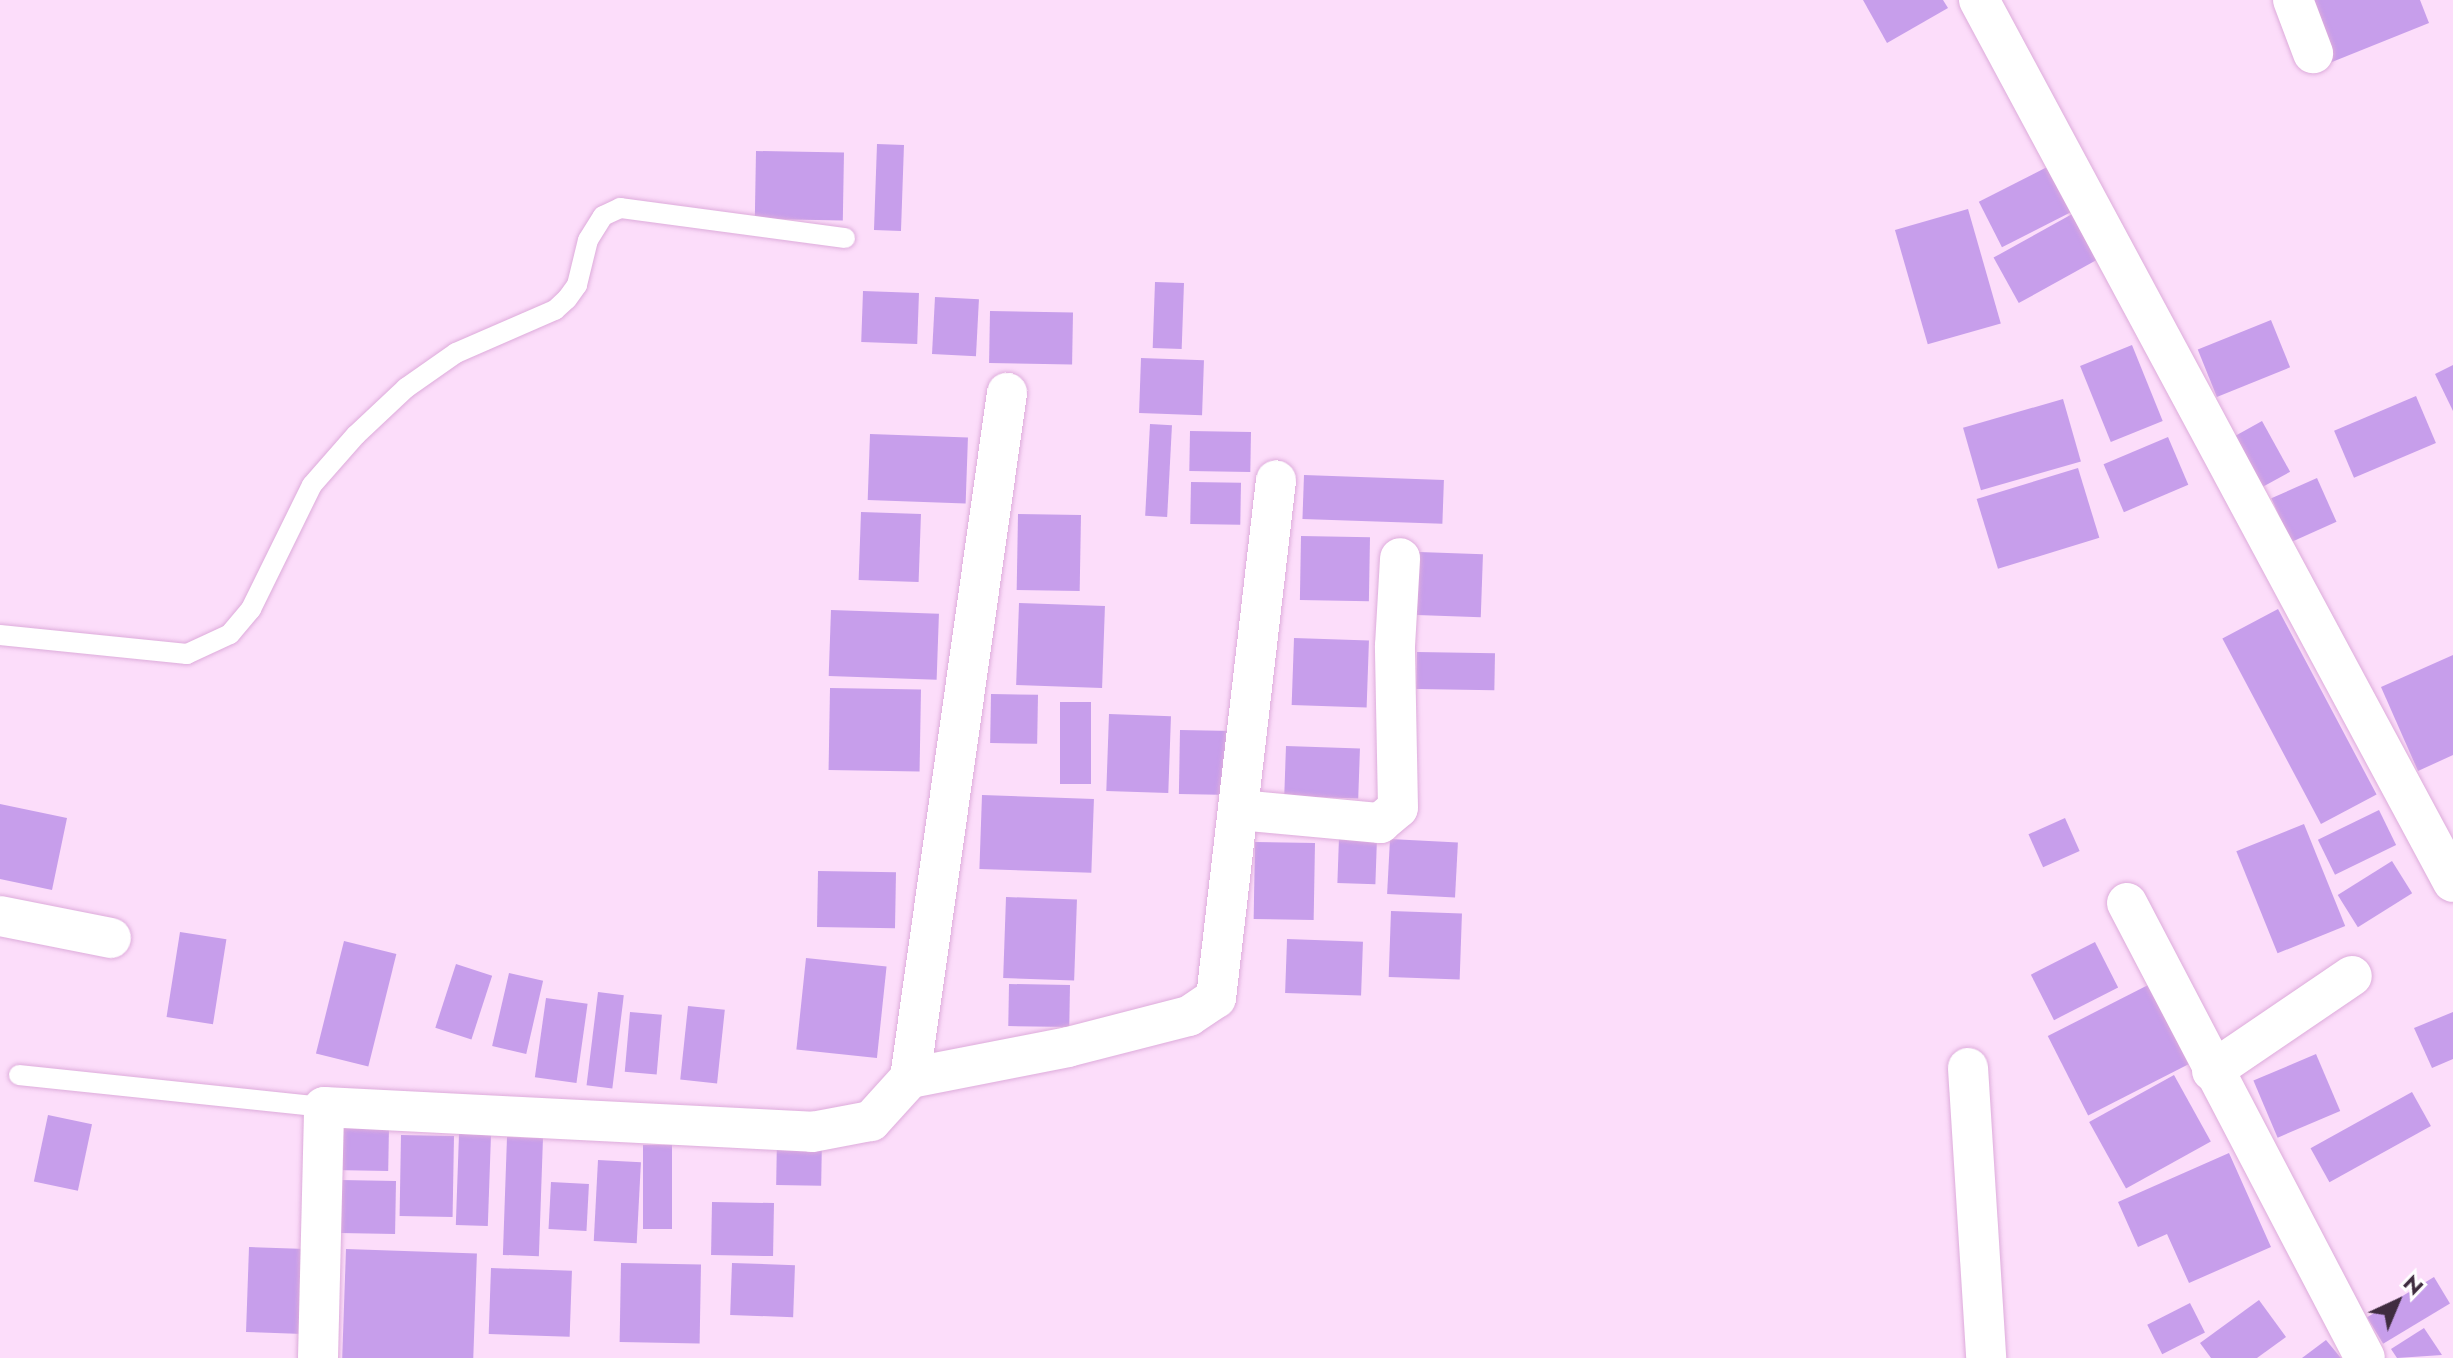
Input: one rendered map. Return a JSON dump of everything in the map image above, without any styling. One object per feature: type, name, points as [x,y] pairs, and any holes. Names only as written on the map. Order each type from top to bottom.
[{"type":"street","points":[[1979,0],[2453,882]]},
{"type":"street","points":[[2293,0],[2313,53]]},
{"type":"street","points":[[318,1358],[324,1107],[812,1132],[871,1121],[910,1078],[1007,393]]},
{"type":"street","points":[[910,1078],[1068,1047],[1189,1016],[1211,1005],[1221,988],[1276,480]]},
{"type":"street","points":[[1239,810],[1380,823],[1398,808],[1400,558]]},
{"type":"street","points":[[2127,903],[2212,1071],[2365,1358]]},
{"type":"street","points":[[0,916],[111,938]]},
{"type":"street","points":[[2212,1071],[2352,976]]},
{"type":"street","points":[[1968,1068],[1986,1358]]},
{"type":"lane","points":[[0,635],[187,654],[230,634],[251,609],[312,485],[356,435],[406,388],[456,353],[561,305],[577,285],[581,258],[603,216],[620,208],[845,238]]},
{"type":"lane","points":[[19,1075],[324,1107]]},
{"type":"building","points":[[1863,0],[1943,0],[1948,8],[1887,43]]},
{"type":"building","points":[[2301,0],[2420,0],[2429,23],[2327,64]]},
{"type":"building","points":[[877,144],[904,145],[901,231],[874,230]]},
{"type":"building","points":[[756,151],[844,153],[843,221],[755,219]]},
{"type":"building","points":[[2051,165],[2074,210],[2002,247],[1979,202]]},
{"type":"building","points":[[1968,209],[2001,323],[1928,344],[1895,230]]},
{"type":"building","points":[[2074,213],[2099,258],[2019,303],[1994,258]]},
{"type":"building","points":[[1155,282],[1184,283],[1182,349],[1153,348]]},
{"type":"building","points":[[863,291],[919,293],[917,344],[861,342]]},
{"type":"building","points":[[935,297],[979,299],[976,356],[932,354]]},
{"type":"building","points":[[990,311],[1073,312],[1072,364],[989,363]]},
{"type":"building","points":[[2271,320],[2290,367],[2217,397],[2198,350]]},
{"type":"building","points":[[2132,345],[2163,421],[2111,442],[2080,366]]},
{"type":"building","points":[[1141,358],[1204,360],[1202,415],[1139,413]]},
{"type":"building","points":[[2453,365],[2453,411],[2435,374]]},
{"type":"building","points":[[2416,396],[2436,443],[2354,478],[2334,431]]},
{"type":"building","points":[[2063,399],[2081,461],[1981,490],[1963,428]]},
{"type":"building","points":[[2262,421],[2290,472],[2255,491],[2227,440]]},
{"type":"building","points":[[1150,424],[1172,425],[1167,517],[1145,516]]},
{"type":"building","points":[[1190,431],[1251,432],[1250,472],[1189,471]]},
{"type":"building","points":[[870,434],[968,437],[966,503],[868,500]]},
{"type":"building","points":[[2168,437],[2188,485],[2124,512],[2104,464]]},
{"type":"building","points":[[2078,468],[2099,538],[1998,569],[1977,499]]},
{"type":"building","points":[[1304,475],[1444,480],[1442,524],[1302,519]]},
{"type":"building","points":[[2317,478],[2337,522],[2291,542],[2271,498]]},
{"type":"building","points":[[1191,482],[1241,483],[1240,525],[1190,524]]},
{"type":"building","points":[[861,512],[921,514],[919,582],[859,580]]},
{"type":"building","points":[[1018,514],[1081,515],[1080,591],[1017,590]]},
{"type":"building","points":[[1301,536],[1370,537],[1369,601],[1300,600]]},
{"type":"building","points":[[1419,552],[1483,554],[1481,617],[1417,615]]},
{"type":"building","points":[[1019,603],[1105,606],[1102,688],[1016,685]]},
{"type":"building","points":[[2278,609],[2377,794],[2321,824],[2222,639]]},
{"type":"building","points":[[831,610],[939,614],[937,680],[829,676]]},
{"type":"building","points":[[1294,638],[1369,641],[1367,708],[1292,705]]},
{"type":"building","points":[[1417,652],[1495,653],[1494,690],[1416,689]]},
{"type":"building","points":[[2453,655],[2453,755],[2418,771],[2381,687]]},
{"type":"building","points":[[830,688],[921,690],[920,772],[829,770]]},
{"type":"building","points":[[991,694],[1038,695],[1037,744],[990,743]]},
{"type":"building","points":[[1060,702],[1091,702],[1091,784],[1060,784]]},
{"type":"building","points":[[1109,714],[1171,716],[1168,793],[1106,791]]},
{"type":"building","points":[[1180,730],[1233,731],[1232,795],[1179,794]]},
{"type":"building","points":[[1286,746],[1360,749],[1358,799],[1284,796]]},
{"type":"building","points":[[982,795],[1094,799],[1091,873],[979,869]]},
{"type":"building","points":[[0,804],[67,818],[52,890],[0,879]]},
{"type":"building","points":[[2379,810],[2396,845],[2335,875],[2318,840]]},
{"type":"building","points":[[2065,818],[2080,851],[2043,867],[2028,834]]},
{"type":"building","points":[[2304,824],[2345,926],[2278,953],[2236,851]]},
{"type":"building","points":[[1339,837],[1377,838],[1375,884],[1337,883]]},
{"type":"building","points":[[1390,839],[1458,843],[1455,897],[1387,894]]},
{"type":"building","points":[[1255,842],[1315,843],[1314,920],[1254,919]]},
{"type":"building","points":[[2392,861],[2412,893],[2358,927],[2338,895]]},
{"type":"building","points":[[818,871],[896,872],[895,928],[817,927]]},
{"type":"building","points":[[1006,897],[1077,899],[1074,980],[1003,978]]},
{"type":"building","points":[[1391,911],[1462,913],[1460,979],[1389,977]]},
{"type":"building","points":[[180,932],[226,939],[213,1024],[167,1017]]},
{"type":"building","points":[[1287,939],[1363,942],[1361,996],[1285,993]]},
{"type":"building","points":[[344,941],[396,954],[368,1067],[316,1054]]},
{"type":"building","points":[[2095,942],[2118,987],[2054,1020],[2031,975]]},
{"type":"building","points":[[806,958],[887,966],[877,1058],[796,1049]]},
{"type":"building","points":[[456,964],[492,976],[471,1039],[435,1028]]},
{"type":"building","points":[[509,973],[543,981],[526,1054],[492,1046]]},
{"type":"building","points":[[2152,983],[2192,1062],[2088,1115],[2048,1036]]},
{"type":"building","points":[[1009,984],[1070,985],[1069,1027],[1008,1026]]},
{"type":"building","points":[[598,992],[624,995],[612,1088],[587,1085]]},
{"type":"building","points":[[546,998],[588,1004],[576,1083],[535,1077]]},
{"type":"building","points":[[688,1006],[725,1010],[717,1083],[680,1080]]},
{"type":"building","points":[[630,1012],[662,1015],[657,1075],[625,1072]]},
{"type":"building","points":[[2453,1012],[2453,1059],[2432,1068],[2414,1028]]},
{"type":"building","points":[[2316,1054],[2340,1111],[2278,1138],[2253,1081]]},
{"type":"building","points":[[2174,1075],[2211,1141],[2126,1188],[2089,1122]]},
{"type":"building","points":[[2412,1092],[2431,1126],[2329,1182],[2311,1148]]},
{"type":"building","points":[[48,1115],[92,1124],[78,1191],[34,1182]]},
{"type":"building","points":[[334,1125],[389,1126],[388,1171],[333,1170]]},
{"type":"building","points":[[459,1134],[491,1135],[488,1226],[456,1225]]},
{"type":"building","points":[[401,1135],[454,1136],[453,1217],[400,1216]]},
{"type":"building","points":[[507,1137],[543,1138],[539,1256],[503,1255]]},
{"type":"building","points":[[777,1137],[822,1138],[821,1186],[776,1185]]},
{"type":"building","points":[[643,1145],[672,1145],[672,1229],[643,1229]]},
{"type":"building","points":[[2229,1153],[2271,1247],[2189,1283],[2167,1234],[2138,1247],[2118,1202]]},
{"type":"building","points":[[598,1160],[641,1162],[637,1243],[594,1241]]},
{"type":"building","points":[[341,1180],[396,1181],[395,1234],[340,1233]]},
{"type":"building","points":[[551,1182],[589,1184],[586,1231],[549,1229]]},
{"type":"building","points":[[712,1202],[774,1203],[773,1256],[711,1255]]},
{"type":"building","points":[[249,1247],[306,1249],[303,1334],[246,1332]]},
{"type":"building","points":[[346,1249],[477,1254],[473,1358],[342,1358]]},
{"type":"building","points":[[621,1263],[701,1264],[700,1343],[620,1342]]},
{"type":"building","points":[[732,1263],[795,1265],[793,1317],[730,1315]]},
{"type":"building","points":[[491,1268],[572,1271],[570,1337],[489,1334]]},
{"type":"building","points":[[2434,1277],[2450,1304],[2383,1344],[2367,1317]]},
{"type":"building","points":[[2259,1300],[2286,1337],[2257,1358],[2211,1358],[2200,1343]]},
{"type":"building","points":[[2190,1303],[2205,1332],[2162,1354],[2147,1325]]},
{"type":"building","points":[[2424,1328],[2442,1355],[2397,1358],[2391,1349]]},
{"type":"building","points":[[2326,1340],[2341,1358],[2302,1358]]}]
